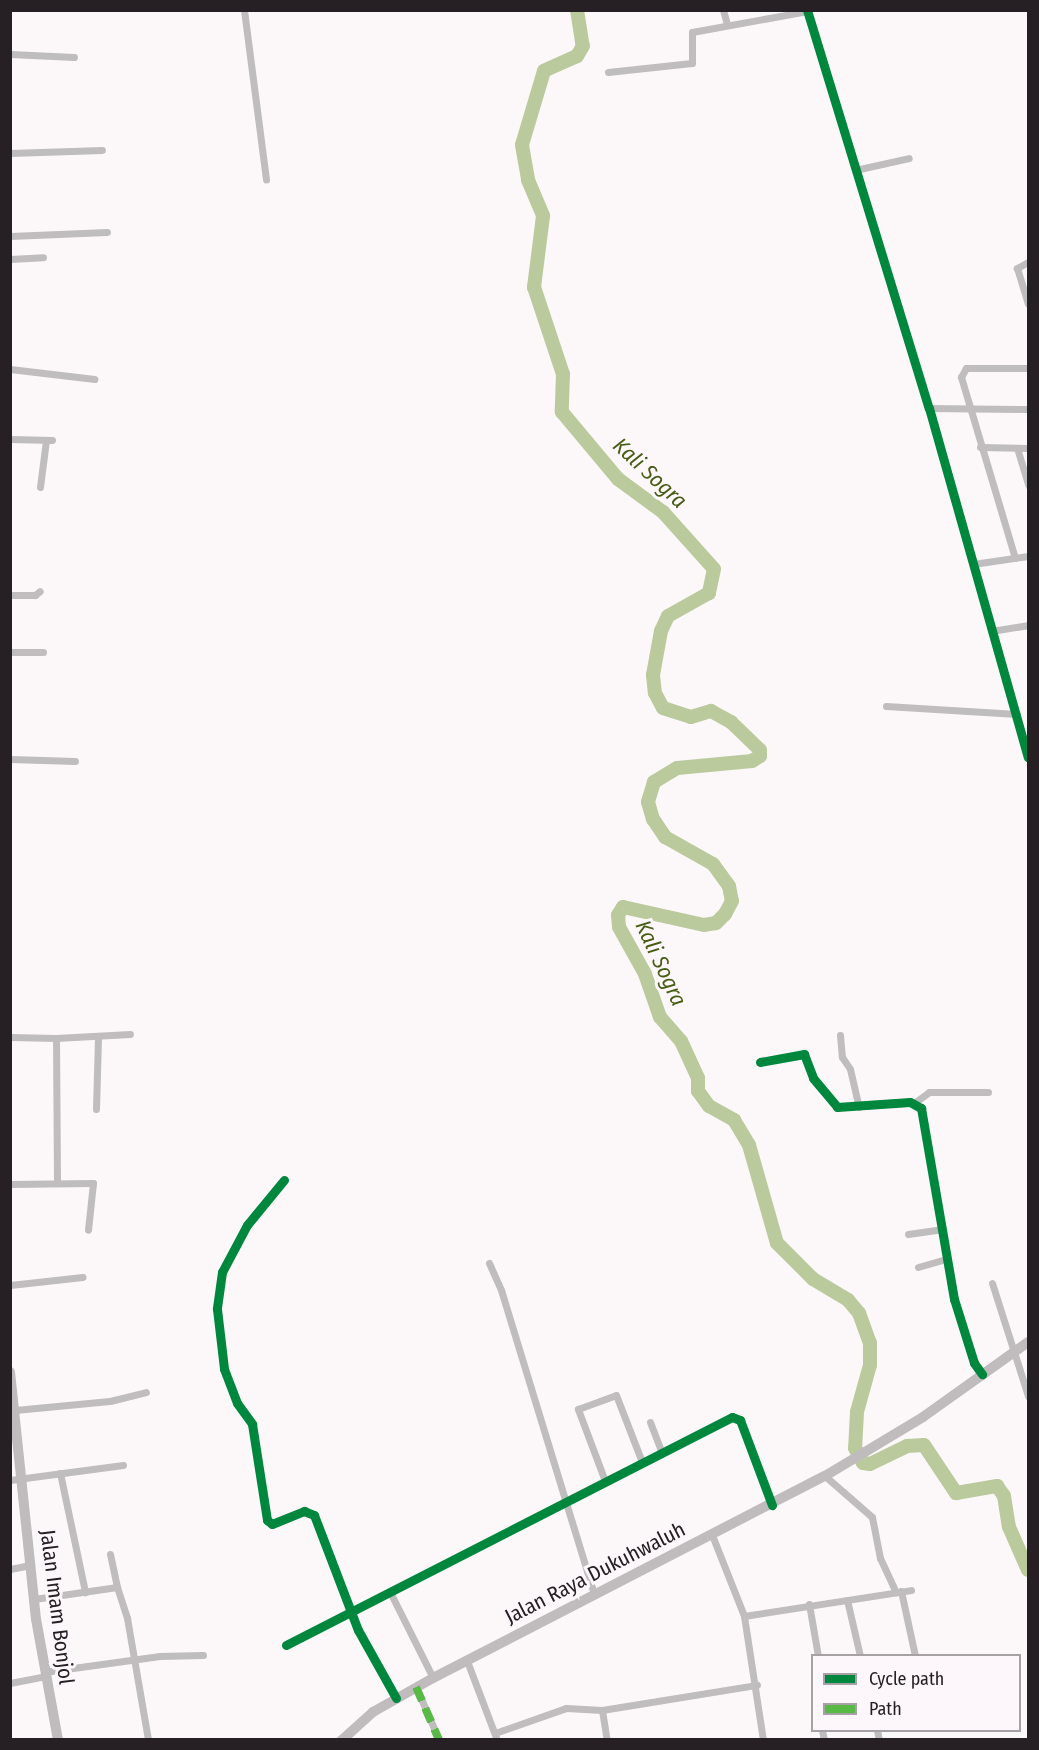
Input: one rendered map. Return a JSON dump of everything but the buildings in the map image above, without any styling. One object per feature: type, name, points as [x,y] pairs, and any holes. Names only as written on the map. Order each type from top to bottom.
[{"type":"main road","name":"Jalan Raya Dukuhwaluh","points":[[342,1740],[364,1719],[416,1687],[772,1505],[847,1464],[1029,1342]]},
{"type":"main road","name":"Jalan Imam Bonjol","points":[[10,1372],[34,1599],[44,1674],[57,1740]]},
{"type":"street","points":[[244,10],[266,180]]},
{"type":"street","points":[[723,10],[727,24]]},
{"type":"street","points":[[608,72],[692,63],[692,32],[807,11],[928,408],[1029,757]]},
{"type":"street","points":[[10,54],[74,57]]},
{"type":"street","points":[[10,153],[102,150]]},
{"type":"street","points":[[855,170],[909,158]]},
{"type":"street","points":[[10,236],[107,232]]},
{"type":"street","points":[[10,259],[43,258]]},
{"type":"street","points":[[1029,262],[1017,268],[1029,303]]},
{"type":"street","points":[[1015,558],[980,447],[962,377],[966,368],[1029,368]]},
{"type":"street","points":[[10,369],[94,379]]},
{"type":"street","points":[[928,408],[1029,409]]},
{"type":"street","points":[[10,439],[49,440],[40,487]]},
{"type":"street","points":[[980,447],[1029,448]]},
{"type":"street","points":[[1017,448],[1029,485]]},
{"type":"street","points":[[973,564],[1029,556]]},
{"type":"street","points":[[10,595],[36,595],[40,591]]},
{"type":"street","points":[[991,631],[1029,625]]},
{"type":"street","points":[[10,651],[43,652]]},
{"type":"street","points":[[886,706],[1017,714]]},
{"type":"street","points":[[10,759],[75,761]]},
{"type":"street","points":[[10,1037],[56,1038],[130,1034]]},
{"type":"street","points":[[840,1035],[842,1057],[850,1069],[860,1107]]},
{"type":"street","points":[[96,1109],[98,1036]]},
{"type":"street","points":[[56,1038],[57,1182]]},
{"type":"street","points":[[760,1062],[804,1054],[813,1078],[831,1103],[837,1107],[914,1103],[929,1092],[988,1092]]},
{"type":"street","points":[[914,1103],[922,1111],[945,1259],[969,1348],[982,1374]]},
{"type":"street","points":[[285,1180],[247,1225],[222,1272],[217,1310],[224,1369],[237,1403],[252,1424],[267,1520],[272,1524],[304,1511],[313,1513],[351,1612],[396,1698]]},
{"type":"street","points":[[10,1184],[57,1182],[94,1184],[88,1230]]},
{"type":"street","points":[[908,1234],[942,1228]]},
{"type":"street","points":[[918,1267],[945,1259]]},
{"type":"street","points":[[489,1263],[501,1290],[594,1595]]},
{"type":"street","points":[[10,1285],[83,1277]]},
{"type":"street","points":[[992,1283],[1029,1396]]},
{"type":"street","points":[[15,1410],[110,1401],[146,1392]]},
{"type":"street","points":[[605,1481],[578,1409],[616,1395],[642,1462]]},
{"type":"street","points":[[286,1645],[732,1417],[738,1419],[772,1505]]},
{"type":"street","points":[[650,1422],[662,1453]]},
{"type":"street","points":[[10,1480],[123,1465]]},
{"type":"street","points":[[60,1473],[85,1592]]},
{"type":"street","points":[[825,1476],[872,1517],[880,1558],[899,1592],[914,1654]]},
{"type":"street","points":[[712,1534],[744,1616],[757,1685],[763,1740]]},
{"type":"street","points":[[110,1554],[135,1661],[148,1740]]},
{"type":"street","points":[[10,1569],[31,1565]]},
{"type":"street","points":[[34,1599],[117,1587]]},
{"type":"street","points":[[744,1616],[809,1604],[911,1590]]},
{"type":"street","points":[[390,1592],[433,1678]]},
{"type":"street","points":[[847,1600],[860,1654]]},
{"type":"street","points":[[809,1604],[818,1654]]},
{"type":"street","points":[[10,1683],[44,1674],[135,1661],[203,1655]]},
{"type":"street","points":[[467,1661],[496,1736],[566,1708],[602,1710],[757,1685]]},
{"type":"street","points":[[416,1687],[439,1740]]},
{"type":"street","points":[[602,1710],[607,1740]]},
{"type":"waterway","name":"Kali Sogra","points":[[577,10],[583,46],[577,56],[544,71],[522,145],[528,180],[543,216],[534,287],[563,374],[562,412],[618,479],[663,512],[714,569],[709,593],[668,616],[661,631],[653,675],[655,693],[663,708],[691,717],[711,711],[731,722],[760,750],[760,756],[752,761],[677,768],[654,782],[648,802],[653,819],[665,837],[713,864],[729,886],[732,901],[725,914],[716,923],[704,925],[623,907],[618,915],[619,927],[645,974],[660,1017],[681,1041],[698,1078],[698,1091],[709,1106],[734,1120],[749,1145],[777,1243],[813,1279],[848,1300],[859,1313],[870,1343],[870,1365],[857,1412],[855,1448],[863,1463],[870,1464],[907,1446],[924,1445],[956,1493],[997,1486],[1004,1496],[1009,1527],[1028,1570]]},
{"type":"marked path","points":[[416,1687],[439,1740]]},
{"type":"cycle path","points":[[807,10],[929,408],[1028,757]]},
{"type":"cycle path","points":[[760,1062],[804,1054],[813,1078],[837,1107],[910,1102],[921,1108],[954,1299],[974,1363],[982,1374]]},
{"type":"cycle path","points":[[284,1180],[247,1225],[222,1272],[217,1309],[224,1369],[237,1403],[252,1424],[267,1520],[272,1524],[304,1511],[314,1515],[358,1630],[396,1698]]},
{"type":"cycle path","points":[[286,1645],[732,1417],[740,1420],[772,1505]]}]
